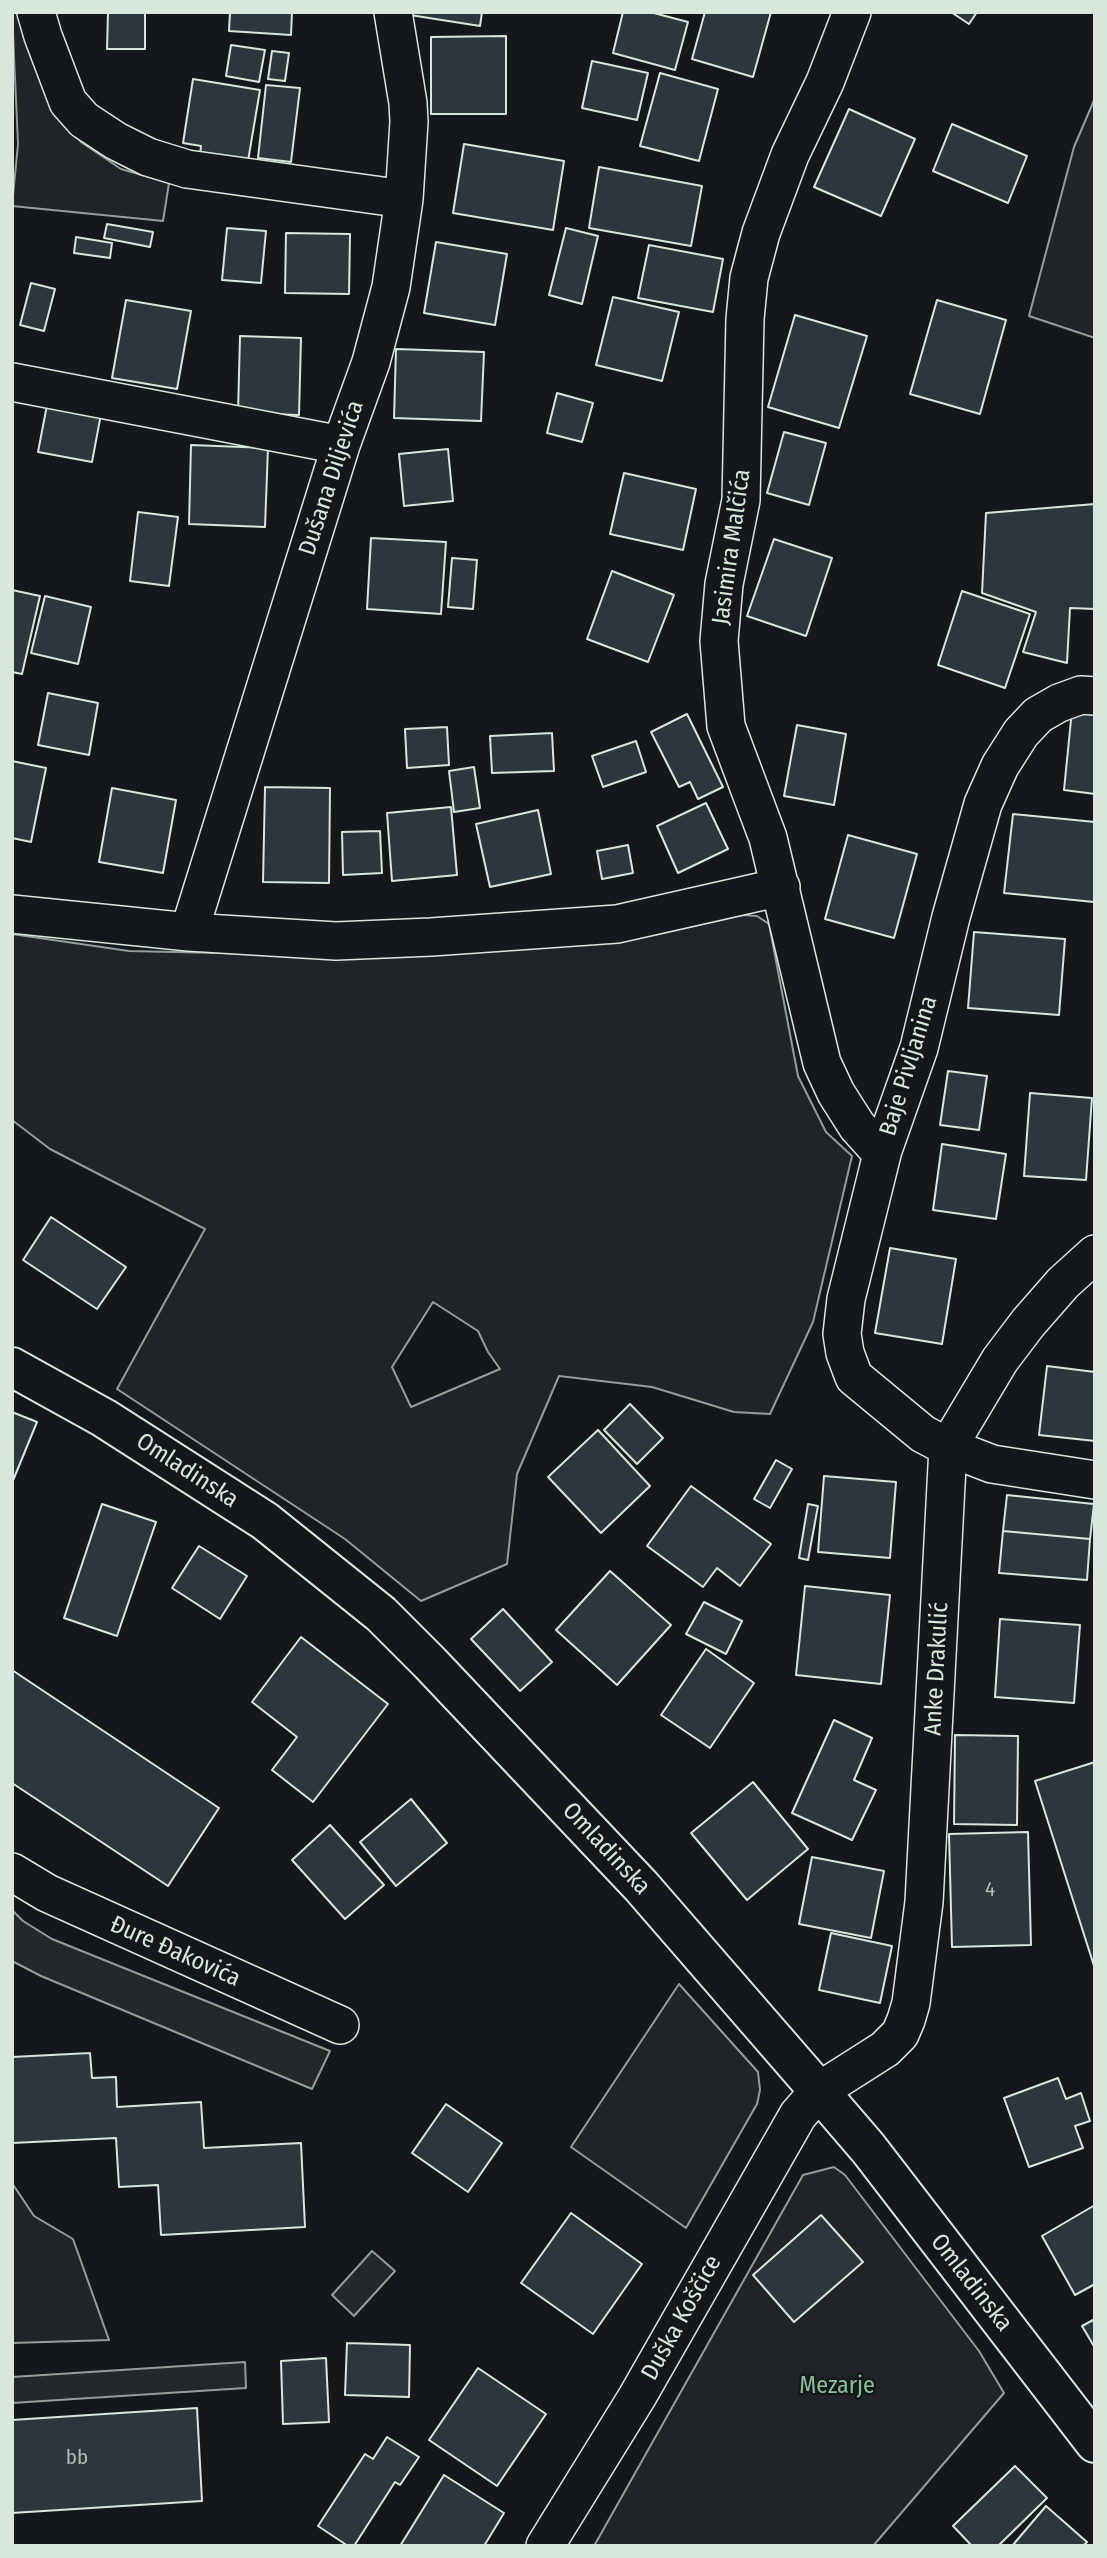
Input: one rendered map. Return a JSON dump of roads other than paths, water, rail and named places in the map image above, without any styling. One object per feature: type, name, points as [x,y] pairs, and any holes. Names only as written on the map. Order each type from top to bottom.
[{"type":"main road","name":"Omladinska","points":[[12,1367],[104,1418],[265,1521],[381,1614],[430,1662],[641,1886],[868,2148],[1095,2443]]},
{"type":"street","points":[[36,12],[68,102],[84,120],[148,158],[187,169],[404,199]]},
{"type":"street","name":"Dušana Diljevića","points":[[189,932],[341,445],[381,327],[391,287],[409,144],[408,103],[393,12]]},
{"type":"street","name":"Jasimira Malčića","points":[[852,12],[825,82],[790,155],[761,233],[749,278],[745,319],[743,476],[741,500],[724,584],[719,641],[726,726],[768,838],[822,1063],[836,1093],[857,1126],[875,1146],[883,1150]]},
{"type":"street","points":[[12,382],[341,445]]},
{"type":"street","name":"Baje Pivljanina","points":[[1095,696],[1081,695],[1038,715],[1021,733],[1000,766],[983,804],[951,917],[919,1048],[883,1150],[846,1299],[842,1334],[845,1353],[854,1377],[923,1434],[947,1447],[992,1464],[1095,1480]]},
{"type":"street","points":[[12,914],[189,932],[336,941],[617,924],[781,887]]},
{"type":"street","name":"Anke Drakulić","points":[[819,2091],[885,2049],[900,2034],[911,2003],[924,1902],[947,1447],[1000,1360],[1028,1323],[1063,1283],[1095,1254]]},
{"type":"street","name":"Đure Đakovića","points":[[12,1872],[47,1894],[340,2025]]},
{"type":"street","name":"Duška Koščice","points":[[545,2546],[637,2397],[769,2163],[798,2115],[819,2091]]},
{"type":"park label","name":"Mezarje","points":[[837,2386]]}]
